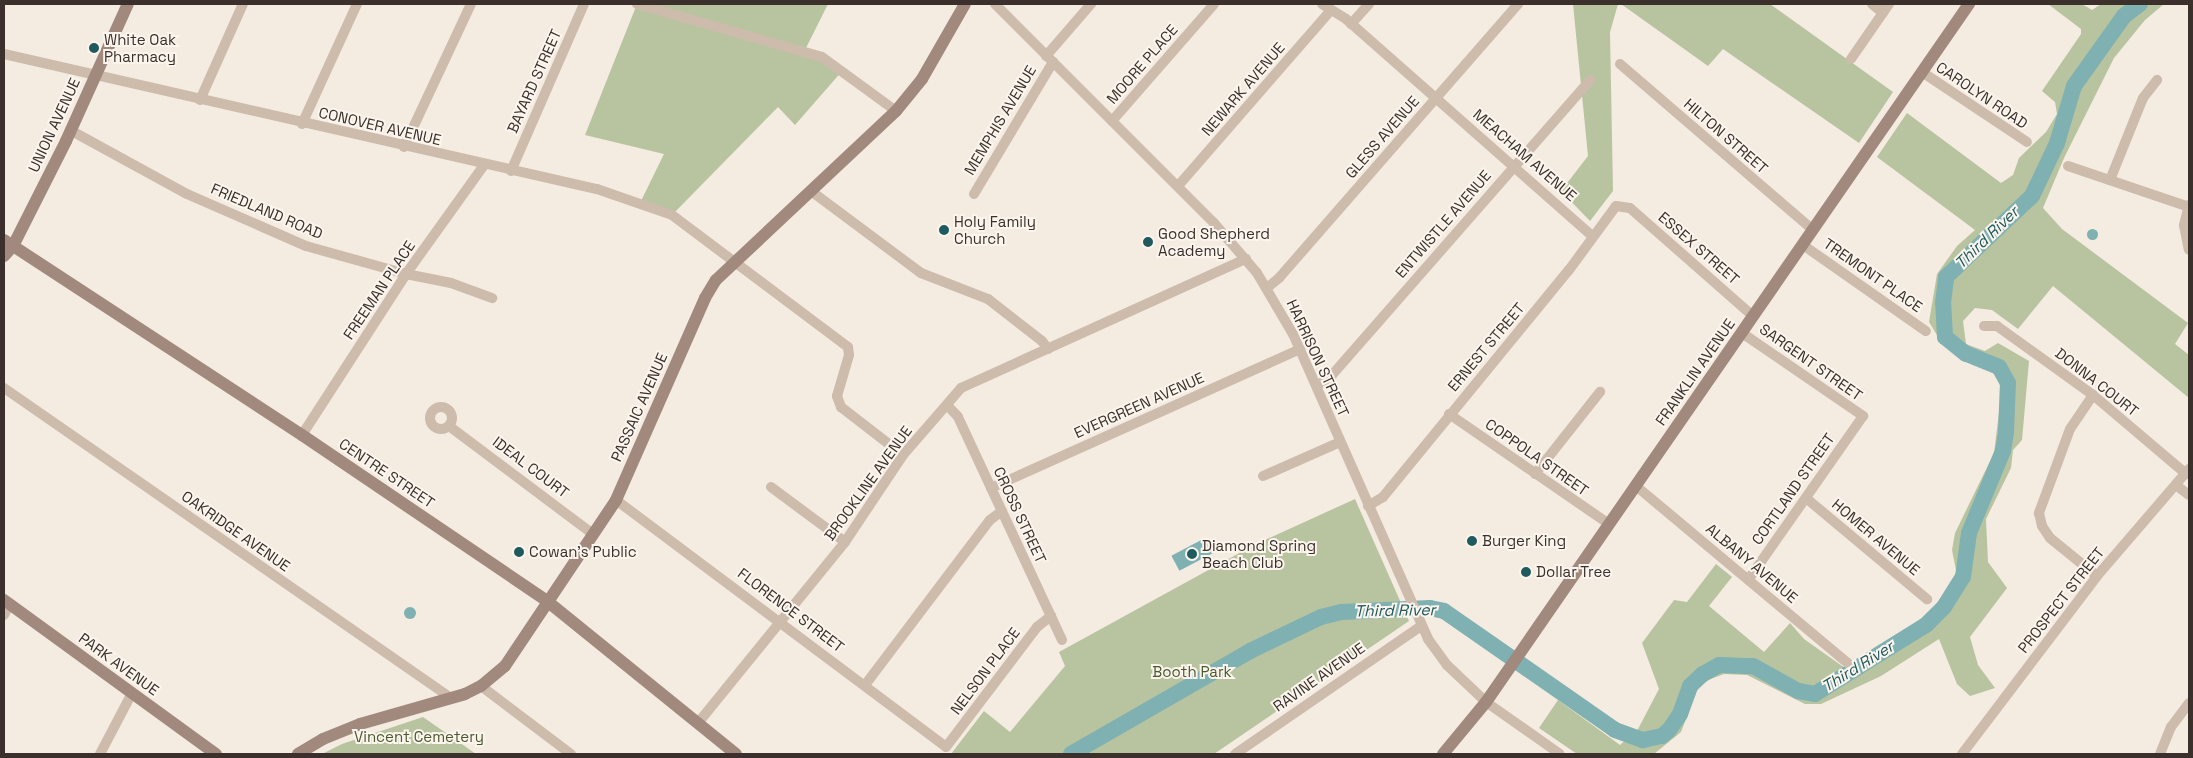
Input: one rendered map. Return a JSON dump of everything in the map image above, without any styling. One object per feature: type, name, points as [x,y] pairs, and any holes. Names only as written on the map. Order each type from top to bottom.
[{"type":"street","name":"UNION AVENUE","points":[[4,256],[8,243],[70,130],[128,4]]},
{"type":"street","points":[[200,100],[243,4]]},
{"type":"street","points":[[302,124],[357,4]]},
{"type":"street","points":[[404,147],[471,4]]},
{"type":"street","name":"BAYARD STREET","points":[[511,171],[584,4]]},
{"type":"street","points":[[637,4],[822,57],[896,111]]},
{"type":"street","name":"PASSAIC AVENUE","points":[[298,754],[323,738],[360,724],[451,698],[481,686],[505,666],[616,500],[705,298],[716,280],[896,111],[922,79],[965,4]]},
{"type":"street","name":"HARRISON STREET","points":[[996,4],[1178,186],[1246,259],[1267,288],[1300,349],[1420,624],[1447,665],[1486,702],[1560,754]]},
{"type":"street","name":"MEMPHIS AVENUE","points":[[974,194],[1049,59],[1091,4]]},
{"type":"street","name":"MOORE PLACE","points":[[1112,121],[1214,4]]},
{"type":"street","points":[[1351,24],[1370,4]]},
{"type":"street","name":"GLESS AVENUE","points":[[1267,288],[1279,278],[1518,4]]},
{"type":"street","points":[[1852,59],[1886,8],[1872,4]]},
{"type":"street","name":"FRANKLIN AVENUE","points":[[1443,754],[1486,702],[1969,4]]},
{"type":"street","name":"MEACHAM AVENUE","points":[[1326,7],[1351,24],[1593,237]]},
{"type":"street","name":"NEWARK AVENUE","points":[[1178,186],[1326,7]]},
{"type":"street","name":"CONOVER AVENUE","points":[[4,54],[302,124],[597,189],[672,215],[848,346],[849,355],[837,396],[841,408],[903,456]]},
{"type":"street","name":"HILTON STREET","points":[[1620,64],[1813,230]]},
{"type":"street","name":"CAROLYN ROAD","points":[[1922,72],[2027,142]]},
{"type":"street","name":"ENTWISTLE AVENUE","points":[[1317,386],[1332,375],[1590,80]]},
{"type":"street","points":[[2110,180],[2143,98],[2157,80]]},
{"type":"street","name":"FRIEDLAND ROAD","points":[[70,130],[187,194],[306,246],[406,274],[451,283],[492,298]]},
{"type":"street","name":"FREEMAN PLACE","points":[[302,435],[406,274],[484,165]]},
{"type":"street","points":[[2068,166],[2189,206],[2184,225],[2189,250]]},
{"type":"street","points":[[811,191],[922,273],[988,299],[1042,341],[1048,349]]},
{"type":"street","name":"ERNEST STREET","points":[[1368,506],[1383,496],[1616,206],[1623,205]]},
{"type":"street","name":"ESSEX STREET","points":[[1623,205],[1754,316]]},
{"type":"street","name":"CENTRE STREET","points":[[8,243],[302,435],[547,601],[736,754]]},
{"type":"street","name":"TREMONT PLACE","points":[[1803,245],[1926,331]]},
{"type":"street","name":"BROOKLINE AVENUE","points":[[698,723],[845,542],[903,456],[966,385],[1246,259]]},
{"type":"street","name":"DONNA COURT","points":[[1984,326],[1997,326],[2093,396],[2187,471]]},
{"type":"street","name":"SARGENT STREET","points":[[1742,333],[1863,416]]},
{"type":"street","name":"EVERGREEN AVENUE","points":[[991,488],[1300,349]]},
{"type":"street","name":"OAKRIDGE AVENUE","points":[[4,388],[451,698]]},
{"type":"street","points":[[1535,474],[1600,392]]},
{"type":"street","points":[[2093,396],[2070,429],[2039,513],[2042,526],[2050,538],[2097,576]]},
{"type":"street","name":"CROSS STREET","points":[[947,405],[958,417],[1062,640]]},
{"type":"street","name":"COPPOLA STREET","points":[[1449,414],[1609,524]]},
{"type":"street","name":"CORTLAND STREET","points":[[1748,580],[1863,416]]},
{"type":"street","name":"IDEAL COURT","points":[[449,426],[593,534]]},
{"type":"street","points":[[1263,476],[1340,442]]},
{"type":"street","name":"PROSPECT STREET","points":[[1962,754],[2097,576],[2187,471]]},
{"type":"street","points":[[2176,485],[2189,495]]},
{"type":"street","name":"ALBANY AVENUE","points":[[1636,486],[1848,664]]},
{"type":"street","points":[[771,487],[845,542]]},
{"type":"street","name":"HOMER AVENUE","points":[[1806,498],[1927,599]]},
{"type":"street","name":"FLORENCE STREET","points":[[616,500],[946,747]]},
{"type":"street","points":[[865,685],[990,520],[1002,511]]},
{"type":"street","name":"PARK AVENUE","points":[[6,607],[132,693],[216,754]]},
{"type":"street","name":"NELSON PLACE","points":[[946,747],[1037,628],[1051,616]]},
{"type":"street","name":"RAVINE AVENUE","points":[[1235,754],[1420,624]]},
{"type":"street","points":[[481,686],[571,754]]},
{"type":"street","points":[[100,754],[132,693]]},
{"type":"street","points":[[2160,754],[2170,727],[2189,703]]},
{"type":"green space","points":[[637,4],[828,4],[805,50],[843,70],[795,125],[778,107],[672,215],[640,203],[664,154],[585,135]]},
{"type":"green space","points":[[1573,4],[1618,4],[1610,32],[1613,191],[1590,221],[1561,191],[1588,156]]},
{"type":"green space","points":[[1621,4],[1770,4],[1893,92],[1859,143],[1723,49],[1708,66]]},
{"type":"green space","points":[[2048,4],[2082,4],[2092,10],[2101,4],[2164,4],[2145,20],[2114,58],[2064,158],[2043,208],[2062,229],[2188,323],[2175,344],[2189,355],[2189,398],[2053,286],[2018,329],[1992,310],[1975,308],[1963,321],[1966,344],[1985,351],[1998,343],[2029,361],[2022,440],[2013,450],[2011,468],[1986,519],[1988,562],[2007,588],[1970,637],[1978,665],[1995,688],[1970,696],[1957,684],[1939,639],[1881,676],[1821,704],[1805,704],[1747,675],[1724,674],[1700,683],[1681,732],[1654,754],[1577,754],[1539,728],[1558,700],[1620,745],[1638,729],[1659,689],[1642,643],[1674,600],[1687,602],[1716,564],[1732,577],[1709,606],[1764,652],[1790,623],[1804,639],[1852,673],[1926,625],[1956,591],[1956,570],[1952,550],[1955,533],[1994,453],[2002,388],[1994,372],[1979,363],[1960,358],[1943,345],[1929,322],[1937,274],[1957,246],[1975,230],[1877,157],[1907,113],[2001,183],[2013,175],[2019,158],[2046,132],[2057,114],[2055,102],[2042,91],[2081,34],[2081,29]]},
{"type":"green space","name":"Booth Park","points":[[1355,499],[1409,621],[1214,754],[951,754],[984,711],[1010,732],[1065,666],[1059,652],[1254,545]]},
{"type":"green space","name":"Vincent Cemetery","points":[[423,717],[476,754],[322,754],[342,744]]},
{"type":"water","points":[[2092,228],[2098,234],[2092,240],[2086,234]]},
{"type":"water","name":"Diamond Spring Beach Club","points":[[1205,538],[1213,553],[1179,571],[1171,556]]},
{"type":"water","points":[[410,607],[416,613],[410,619],[404,613]]},
{"type":"waterway","name":"Third River","points":[[1071,754],[1250,651],[1321,617],[1341,612],[1430,608],[1444,611],[1615,730],[1643,740],[1662,736],[1669,730],[1680,714],[1690,686],[1703,674],[1719,665],[1753,666],[1798,691],[1815,694],[1926,625],[1944,607],[1963,577],[1969,533],[2003,451],[2006,432],[2008,383],[1999,367],[1966,354],[1945,337],[1943,303],[1946,277],[2032,196],[2057,143],[2074,86],[2124,16],[2140,4]]},
{"type":"place","name":"White Oak Pharmacy","points":[[94,48]]},
{"type":"place","name":"Holy Family Church","points":[[944,230]]},
{"type":"place","name":"Good Shepherd Academy","points":[[1148,242]]},
{"type":"place","name":"Burger King","points":[[1472,541]]},
{"type":"place","name":"Cowan's Public","points":[[519,552]]},
{"type":"place","name":"Diamond Spring Beach Club","points":[[1192,554]]},
{"type":"place","name":"Dollar Tree","points":[[1526,572]]}]
